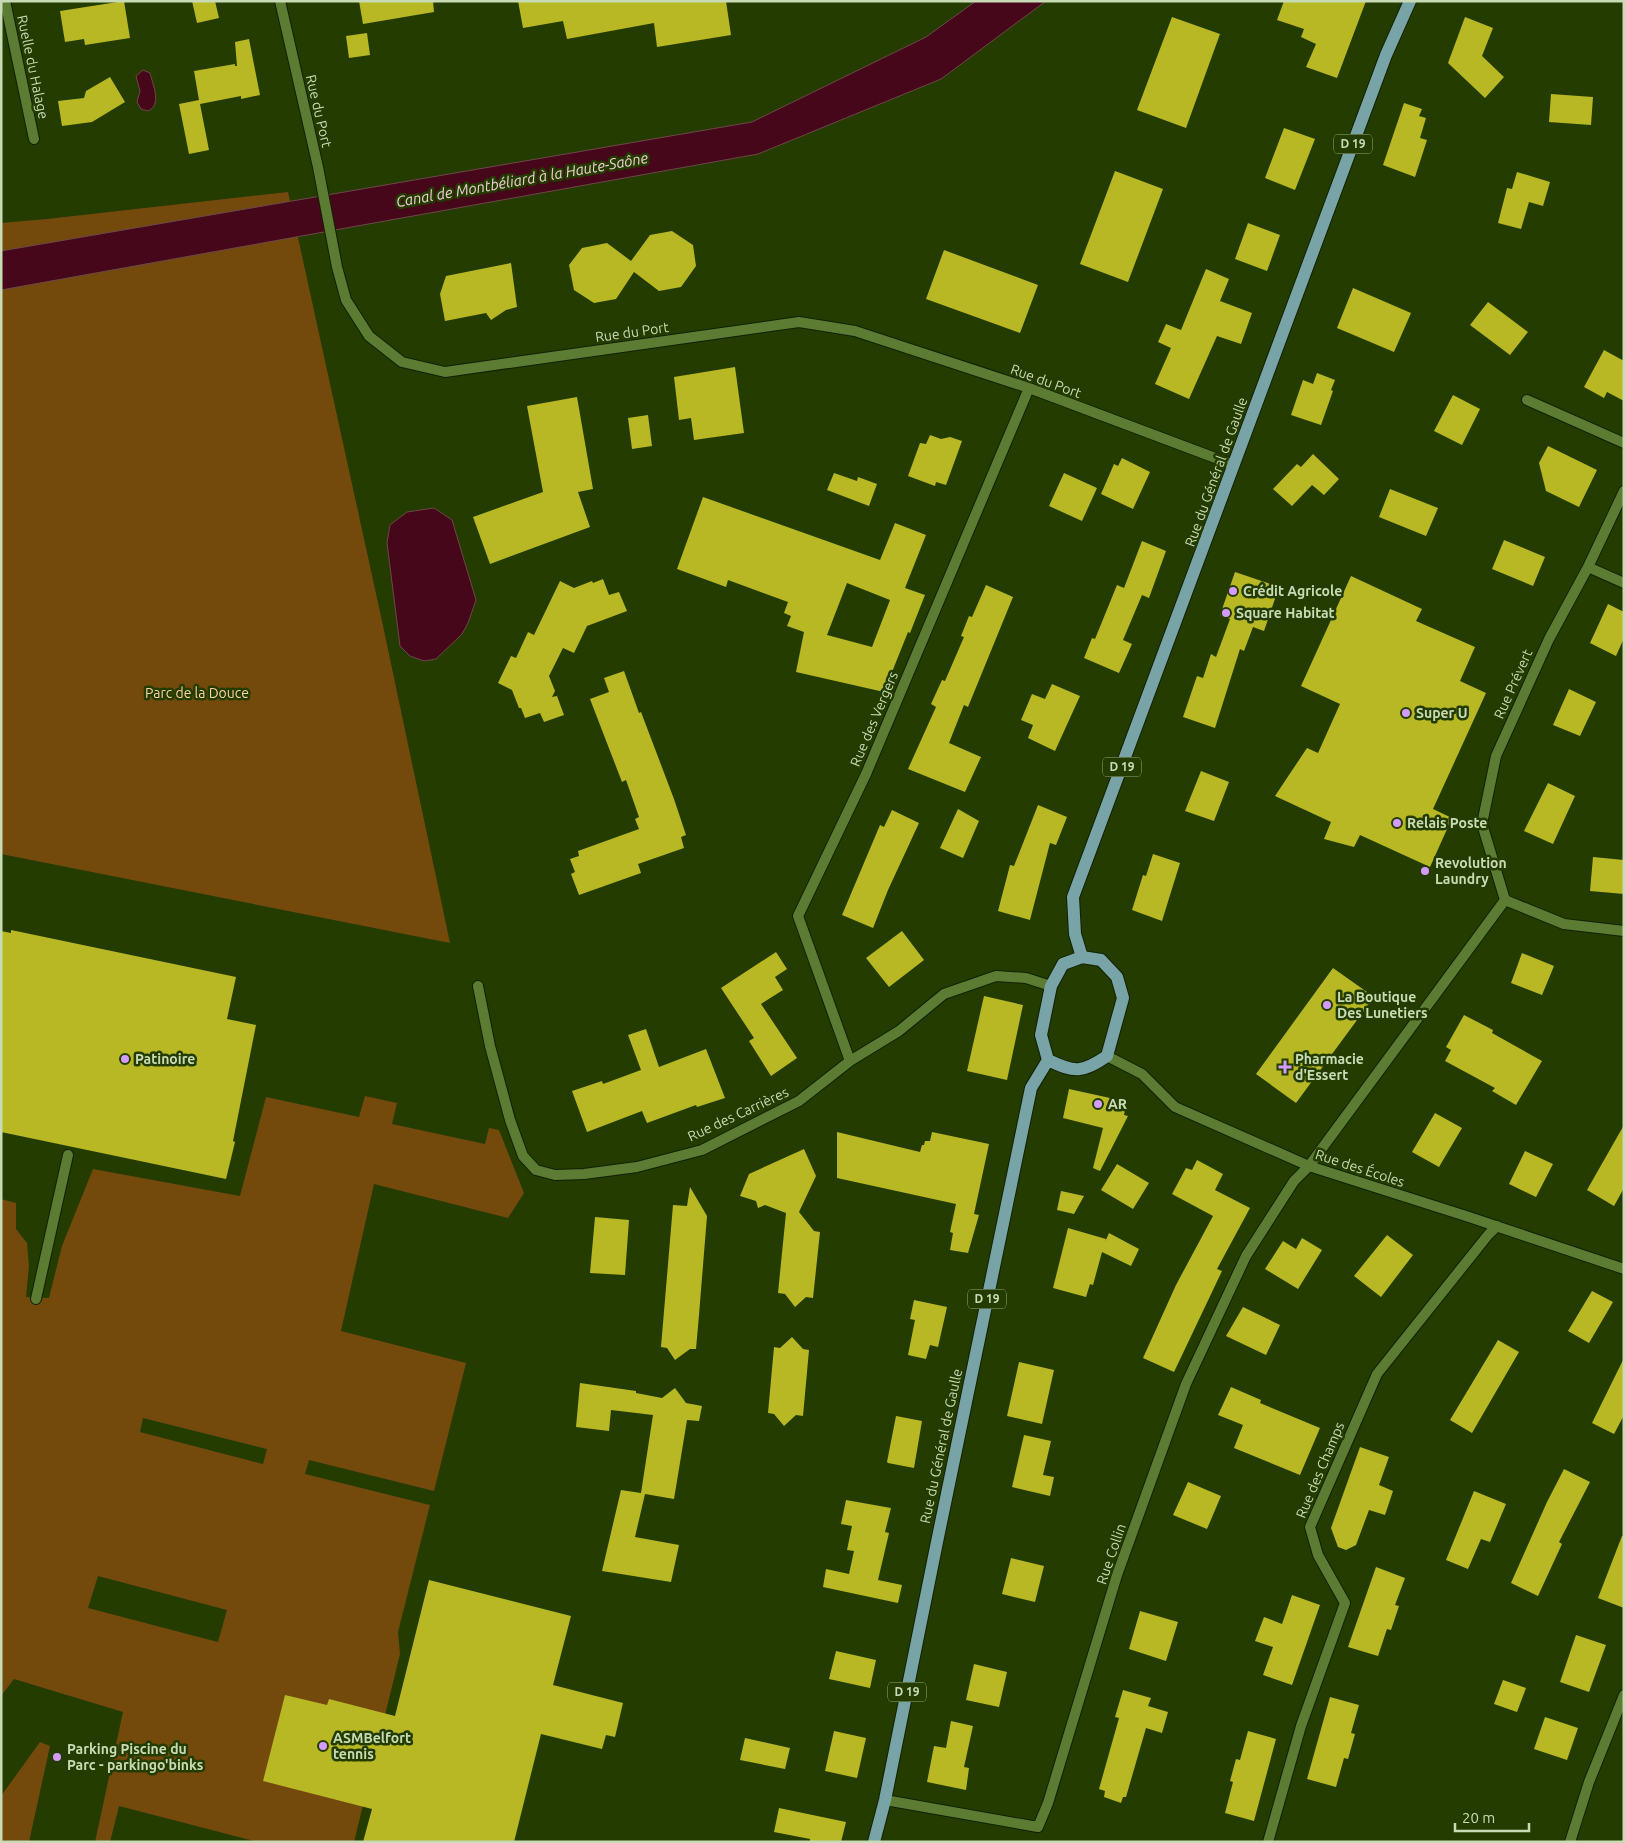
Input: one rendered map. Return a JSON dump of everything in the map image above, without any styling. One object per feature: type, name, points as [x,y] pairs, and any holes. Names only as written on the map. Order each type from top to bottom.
[{"type":"main road","name":"Rue du Général de Gaulle","points":[[1082,957],[1075,934],[1073,897],[1386,55],[1410,1]]},
{"type":"main road","points":[[1082,957],[1101,960],[1117,977],[1123,998],[1107,1056],[1090,1068],[1068,1070],[1048,1060],[1041,1035],[1051,986],[1063,964],[1082,957]]},
{"type":"main road","name":"Rue du Général de Gaulle","points":[[874,1842],[885,1800],[1032,1088],[1048,1060]]},
{"type":"street","name":"Ruelle du Halage","points":[[5,1],[34,139]]},
{"type":"street","name":"Rue du Port","points":[[280,1],[346,300],[369,336],[402,362],[445,372],[799,322],[855,331],[1029,388],[1234,465]]},
{"type":"street","name":"Rue des Vergers","points":[[850,1061],[798,916],[866,774],[1029,388]]},
{"type":"street","points":[[1527,400],[1624,443]]},
{"type":"street","name":"Rue Prévert","points":[[1505,900],[1482,824],[1496,756],[1549,639],[1588,567],[1624,491]]},
{"type":"street","points":[[1588,567],[1624,583]]},
{"type":"street","points":[[1505,900],[1564,924],[1624,931]]},
{"type":"street","name":"Rue Collin","points":[[885,1800],[1038,1827],[1048,1803],[1117,1575],[1186,1384],[1246,1256],[1294,1181],[1310,1166],[1505,900]]},
{"type":"street","name":"Rue des Carrières","points":[[478,986],[493,1056],[510,1120],[523,1156],[536,1170],[555,1175],[584,1174],[637,1167],[702,1150],[799,1101],[850,1061],[899,1031],[944,994],[996,976],[1026,978],[1051,986]]},
{"type":"street","name":"Rue des Écoles","points":[[1107,1056],[1142,1074],[1175,1107],[1310,1166],[1624,1269]]},
{"type":"street","points":[[36,1299],[68,1155]]},
{"type":"street","name":"Rue des Champs","points":[[1268,1842],[1301,1726],[1345,1603],[1318,1555],[1310,1527],[1377,1374],[1496,1226]]},
{"type":"street","points":[[1570,1842],[1589,1782],[1624,1695]]},
{"type":"green space","name":"Parc de la Douce","points":[[288,192],[450,943],[1,854],[1,223]]},
{"type":"green space","points":[[365,1096],[397,1103],[392,1124],[485,1144],[489,1128],[499,1130],[524,1193],[508,1218],[374,1184],[341,1331],[466,1363],[434,1491],[309,1460],[305,1474],[430,1505],[398,1632],[400,1654],[354,1842],[258,1842],[119,1806],[110,1842],[95,1842],[123,1712],[14,1679],[1,1696],[1,1199],[16,1203],[16,1229],[27,1243],[29,1266],[26,1297],[49,1298],[62,1246],[93,1169],[240,1196],[266,1097],[359,1117]],"holes":[[[143,1418],[267,1449],[263,1464],[140,1432]],[[98,1576],[227,1610],[218,1642],[88,1608]]]},
{"type":"green space","points":[[40,1742],[50,1746],[29,1842],[1,1842],[1,1796]]},
{"type":"water","name":"Canal de Montbéliard à la Haute-Saône","points":[[976,1],[1046,1],[941,79],[758,154],[1,290],[1,251],[752,122],[926,37]]},
{"type":"water","points":[[143,70],[150,73],[156,100],[155,104],[148,111],[141,109],[137,102],[140,91],[136,76]]},
{"type":"water","points":[[434,508],[452,520],[476,600],[462,634],[436,659],[424,661],[410,656],[400,646],[387,543],[390,525],[407,512]]},
{"type":"building","points":[[124,1],[130,38],[85,45],[84,39],[65,42],[60,11]]},
{"type":"building","points":[[192,1],[215,1],[219,18],[197,23]]},
{"type":"building","points":[[359,1],[433,1],[434,12],[363,24]]},
{"type":"building","points":[[518,1],[726,1],[731,35],[657,47],[654,23],[567,39],[563,21],[523,28]]},
{"type":"building","points":[[1284,1],[1366,1],[1337,78],[1306,67],[1316,44],[1301,37],[1304,29],[1277,20]]},
{"type":"building","points":[[1172,17],[1220,34],[1186,128],[1137,110]]},
{"type":"building","points":[[1465,17],[1493,28],[1482,56],[1504,77],[1485,98],[1448,63]]},
{"type":"building","points":[[367,33],[370,55],[349,58],[346,36]]},
{"type":"building","points":[[249,39],[260,95],[241,99],[241,96],[200,104],[209,150],[189,154],[179,104],[199,100],[194,71],[235,64],[237,66],[235,42]]},
{"type":"building","points":[[110,77],[125,102],[92,122],[62,126],[58,101],[84,98],[86,91]]},
{"type":"building","points":[[1551,94],[1593,97],[1591,125],[1549,122]]},
{"type":"building","points":[[1404,103],[1422,109],[1419,116],[1426,118],[1420,138],[1427,140],[1415,177],[1383,165]]},
{"type":"building","points":[[1284,128],[1315,139],[1295,190],[1265,178]]},
{"type":"building","points":[[1115,171],[1163,189],[1128,282],[1080,264]]},
{"type":"building","points":[[1517,172],[1550,182],[1543,206],[1529,202],[1521,229],[1498,223],[1507,188],[1512,189]]},
{"type":"building","points":[[1248,223],[1280,235],[1267,271],[1235,259]]},
{"type":"building","points":[[672,231],[693,245],[696,266],[681,287],[659,291],[634,272],[616,299],[594,303],[574,290],[569,265],[582,248],[607,243],[631,261],[650,235]]},
{"type":"building","points":[[944,250],[1038,285],[1020,333],[926,299]]},
{"type":"building","points":[[511,263],[517,307],[506,310],[491,320],[486,313],[445,321],[440,294],[446,276]]},
{"type":"building","points":[[1206,269],[1229,279],[1220,301],[1252,313],[1241,344],[1217,336],[1189,399],[1155,384],[1171,348],[1158,342],[1166,324],[1181,330]]},
{"type":"building","points":[[1353,288],[1411,313],[1394,352],[1337,328]]},
{"type":"building","points":[[1488,302],[1528,332],[1510,355],[1470,325]]},
{"type":"building","points":[[1604,350],[1624,361],[1624,401],[1607,392],[1604,398],[1584,387]]},
{"type":"building","points":[[735,367],[744,433],[694,440],[691,418],[679,420],[674,377]]},
{"type":"building","points":[[1317,373],[1335,380],[1321,425],[1291,415],[1303,380],[1313,384]]},
{"type":"building","points":[[1453,395],[1480,409],[1462,445],[1434,431]]},
{"type":"building","points":[[577,397],[593,489],[578,492],[590,527],[490,564],[473,517],[543,492],[527,406]]},
{"type":"building","points":[[648,415],[652,446],[632,449],[628,418]]},
{"type":"building","points":[[930,435],[941,439],[950,437],[962,441],[946,485],[936,482],[935,486],[908,476],[920,443],[926,444]]},
{"type":"building","points":[[1548,446],[1597,470],[1579,507],[1546,491],[1539,463]]},
{"type":"building","points":[[1313,454],[1339,479],[1324,495],[1312,485],[1292,506],[1273,489],[1297,464],[1301,467]]},
{"type":"building","points":[[1122,458],[1150,472],[1133,509],[1101,494],[1114,464],[1118,466]]},
{"type":"building","points":[[834,473],[857,481],[858,477],[877,484],[869,506],[827,490]]},
{"type":"building","points":[[1064,473],[1097,488],[1082,521],[1049,506]]},
{"type":"building","points":[[1390,489],[1438,508],[1426,536],[1379,517]]},
{"type":"building","points":[[703,497],[880,560],[895,523],[926,535],[905,588],[925,595],[884,692],[796,672],[804,632],[787,626],[791,616],[784,613],[788,602],[728,580],[726,587],[677,569]],"holes":[[[847,583],[890,600],[872,647],[827,635]]]},
{"type":"building","points":[[1504,540],[1545,557],[1533,586],[1492,569]]},
{"type":"building","points":[[1142,541],[1166,551],[1149,598],[1142,595],[1123,640],[1132,644],[1119,673],[1084,658],[1092,638],[1095,639],[1117,585],[1124,588]]},
{"type":"building","points":[[1235,572],[1279,587],[1264,631],[1253,627],[1244,651],[1240,649],[1215,728],[1183,717],[1197,676],[1203,678],[1211,654],[1216,657],[1230,619],[1220,615]]},
{"type":"building","name":"Super U","points":[[1351,576],[1422,609],[1416,621],[1475,647],[1460,681],[1486,693],[1433,809],[1452,818],[1430,867],[1360,835],[1354,847],[1324,839],[1331,822],[1275,796],[1307,748],[1318,753],[1340,704],[1301,686]]},
{"type":"building","points":[[603,579],[609,595],[619,592],[627,611],[587,626],[574,653],[563,648],[549,676],[555,691],[552,697],[557,696],[564,715],[544,722],[540,713],[525,718],[512,690],[498,683],[511,656],[516,658],[528,632],[534,635],[560,581],[574,588]]},
{"type":"building","points":[[986,585],[1013,597],[968,707],[964,705],[949,743],[981,757],[965,792],[908,769],[936,707],[931,704],[942,680],[945,681],[964,637],[961,636],[969,616],[972,617]]},
{"type":"building","points":[[1608,604],[1624,612],[1624,638],[1616,656],[1590,643]]},
{"type":"building","points":[[624,671],[674,799],[686,835],[681,837],[684,848],[638,864],[641,873],[579,895],[571,874],[575,872],[570,859],[579,856],[578,851],[639,829],[635,819],[639,817],[626,780],[622,782],[590,699],[609,692],[604,678]]},
{"type":"building","points":[[1052,684],[1080,696],[1055,751],[1028,738],[1033,725],[1021,720],[1032,694],[1045,699]]},
{"type":"building","points":[[1569,689],[1596,702],[1580,736],[1553,725]]},
{"type":"building","points":[[1201,771],[1229,782],[1214,821],[1185,811]]},
{"type":"building","points":[[1548,783],[1575,796],[1553,844],[1524,831]]},
{"type":"building","points":[[1038,805],[1067,817],[1056,845],[1050,843],[1030,920],[998,911],[1010,865],[1014,866]]},
{"type":"building","points":[[958,809],[979,821],[963,858],[940,848]]},
{"type":"building","points":[[892,810],[919,823],[888,890],[873,928],[842,915],[880,825],[884,827]]},
{"type":"building","points":[[1153,854],[1180,863],[1162,921],[1132,910],[1143,875],[1146,876]]},
{"type":"building","points":[[1593,857],[1624,860],[1624,894],[1590,891]]},
{"type":"building","name":"Patinoire","points":[[11,930],[236,977],[227,1019],[256,1025],[233,1141],[235,1142],[226,1179],[1,1132],[1,931],[11,933]]},
{"type":"building","points":[[902,931],[924,960],[889,987],[866,958]]},
{"type":"building","points":[[776,952],[787,969],[775,977],[783,990],[761,1004],[797,1058],[771,1076],[749,1041],[754,1038],[721,988]]},
{"type":"building","points":[[1522,953],[1554,966],[1542,995],[1511,983]]},
{"type":"building","points":[[1333,968],[1374,997],[1296,1103],[1256,1074]]},
{"type":"building","points":[[984,996],[1023,1005],[1007,1080],[967,1071]]},
{"type":"building","points":[[1464,1015],[1493,1030],[1492,1033],[1542,1061],[1516,1105],[1492,1091],[1495,1088],[1445,1061],[1451,1050],[1446,1047]]},
{"type":"building","points":[[646,1029],[659,1067],[706,1049],[725,1098],[697,1107],[696,1105],[647,1123],[642,1111],[587,1132],[572,1091],[602,1081],[603,1084],[641,1070],[628,1035]]},
{"type":"building","points":[[1069,1089],[1110,1098],[1109,1101],[1126,1105],[1124,1115],[1128,1116],[1100,1171],[1093,1168],[1103,1128],[1063,1118]]},
{"type":"building","points":[[1435,1113],[1462,1128],[1439,1167],[1412,1152]]},
{"type":"building","points":[[1624,1125],[1624,1188],[1614,1206],[1587,1190]]},
{"type":"building","points":[[837,1132],[920,1152],[925,1141],[930,1141],[932,1132],[989,1144],[974,1214],[979,1215],[968,1253],[950,1250],[953,1233],[950,1232],[956,1204],[837,1178]]},
{"type":"building","points":[[804,1149],[816,1176],[799,1212],[814,1231],[820,1232],[813,1298],[806,1297],[795,1307],[785,1294],[778,1293],[786,1213],[765,1205],[758,1208],[756,1201],[740,1196],[749,1174]]},
{"type":"building","points":[[1525,1151],[1553,1164],[1536,1197],[1509,1184]]},
{"type":"building","points":[[1197,1160],[1223,1174],[1215,1190],[1250,1208],[1217,1269],[1222,1271],[1174,1372],[1143,1358],[1176,1285],[1213,1216],[1172,1194],[1186,1168],[1192,1170]]},
{"type":"building","points":[[1117,1164],[1149,1183],[1133,1209],[1101,1190]]},
{"type":"building","points":[[690,1187],[707,1216],[699,1315],[696,1349],[690,1349],[675,1360],[667,1348],[661,1347],[673,1205],[687,1206]]},
{"type":"building","points":[[1061,1191],[1084,1196],[1074,1214],[1057,1210]]},
{"type":"building","points":[[595,1217],[629,1220],[625,1275],[590,1273]]},
{"type":"building","points":[[1068,1228],[1106,1239],[1105,1242],[1109,1233],[1139,1249],[1131,1266],[1102,1252],[1093,1285],[1090,1284],[1086,1297],[1053,1288]]},
{"type":"building","points":[[1387,1235],[1413,1255],[1381,1297],[1354,1276]]},
{"type":"building","points":[[1302,1238],[1322,1250],[1298,1289],[1265,1269],[1283,1241],[1296,1249]]},
{"type":"building","points":[[1592,1291],[1613,1302],[1589,1343],[1568,1331]]},
{"type":"building","points":[[914,1300],[947,1307],[938,1347],[930,1345],[926,1359],[908,1355],[915,1320],[910,1319]]},
{"type":"building","points":[[1243,1307],[1280,1325],[1266,1355],[1226,1336]]},
{"type":"building","points":[[792,1337],[803,1349],[809,1350],[803,1416],[796,1415],[784,1426],[774,1414],[768,1413],[774,1347],[780,1348]]},
{"type":"building","points":[[1498,1340],[1519,1352],[1472,1433],[1450,1420]]},
{"type":"building","points":[[1624,1358],[1624,1415],[1614,1434],[1592,1423]]},
{"type":"building","points":[[1019,1362],[1054,1370],[1042,1424],[1007,1416]]},
{"type":"building","points":[[580,1383],[636,1391],[636,1393],[662,1398],[675,1388],[686,1403],[702,1406],[699,1421],[687,1420],[674,1499],[645,1494],[635,1537],[679,1545],[671,1582],[602,1571],[621,1490],[641,1493],[653,1415],[611,1410],[609,1431],[576,1427]]},
{"type":"building","points":[[1231,1387],[1261,1400],[1260,1403],[1320,1428],[1300,1475],[1234,1448],[1243,1425],[1218,1415]]},
{"type":"building","points":[[896,1416],[922,1421],[914,1468],[887,1462]]},
{"type":"building","points":[[1024,1435],[1051,1441],[1043,1475],[1054,1477],[1050,1496],[1012,1487]]},
{"type":"building","points":[[1360,1447],[1389,1457],[1379,1485],[1393,1491],[1385,1515],[1369,1510],[1356,1545],[1346,1550],[1338,1547],[1331,1528]]},
{"type":"building","points":[[1564,1469],[1590,1482],[1559,1542],[1562,1544],[1538,1596],[1511,1583],[1547,1502]]},
{"type":"building","points":[[1188,1482],[1221,1496],[1207,1529],[1173,1515]]},
{"type":"building","points":[[1474,1491],[1506,1504],[1490,1542],[1481,1539],[1468,1569],[1446,1560]]},
{"type":"building","points":[[846,1500],[891,1508],[885,1532],[889,1533],[878,1580],[902,1585],[898,1603],[823,1587],[826,1569],[849,1574],[854,1551],[847,1550],[852,1526],[841,1524]]},
{"type":"building","points":[[1622,1536],[1624,1536],[1624,1608],[1598,1598]]},
{"type":"building","points":[[1011,1558],[1044,1566],[1035,1602],[1002,1594]]},
{"type":"building","points":[[1376,1567],[1405,1578],[1395,1605],[1399,1606],[1391,1630],[1387,1629],[1378,1656],[1348,1647]]},
{"type":"building","points":[[429,1580],[571,1616],[553,1685],[623,1703],[615,1737],[606,1735],[602,1749],[541,1734],[514,1842],[363,1842],[372,1809],[263,1781],[285,1695],[327,1705],[329,1699],[395,1716]]},
{"type":"building","points":[[1292,1595],[1320,1605],[1292,1685],[1263,1675],[1273,1647],[1255,1641],[1264,1617],[1282,1624]]},
{"type":"building","points":[[1140,1611],[1178,1622],[1166,1661],[1129,1649]]},
{"type":"building","points":[[1576,1635],[1606,1645],[1589,1692],[1560,1682]]},
{"type":"building","points":[[836,1651],[876,1660],[870,1688],[829,1679]]},
{"type":"building","points":[[974,1664],[1007,1672],[999,1707],[966,1700]]},
{"type":"building","points":[[1503,1680],[1526,1688],[1517,1712],[1494,1704]]},
{"type":"building","points":[[1123,1690],[1151,1698],[1148,1706],[1168,1712],[1162,1733],[1146,1728],[1126,1797],[1123,1797],[1121,1803],[1104,1797],[1105,1791],[1099,1789],[1119,1718],[1115,1717]]},
{"type":"building","points":[[1330,1697],[1359,1705],[1351,1733],[1355,1734],[1348,1759],[1344,1758],[1336,1787],[1307,1779]]},
{"type":"building","points":[[1545,1717],[1578,1728],[1567,1760],[1534,1749]]},
{"type":"building","points":[[951,1721],[973,1726],[964,1767],[969,1768],[966,1790],[927,1782],[934,1746],[946,1748]]},
{"type":"building","points":[[834,1731],[866,1738],[857,1778],[825,1771]]},
{"type":"building","points":[[1248,1731],[1276,1739],[1254,1821],[1225,1813],[1233,1782],[1230,1781],[1236,1759],[1240,1760]]},
{"type":"building","points":[[745,1738],[790,1748],[785,1769],[740,1760]]},
{"type":"building","points":[[779,1808],[846,1822],[841,1842],[810,1842],[810,1839],[774,1832]]},
{"type":"place","name":"Crédit Agricole","points":[[1233,591]]},
{"type":"place","name":"Square Habitat","points":[[1226,613]]},
{"type":"place","name":"Super U","points":[[1406,713]]},
{"type":"place","name":"Relais Poste","points":[[1397,823]]},
{"type":"place","name":"Revolution Laundry","points":[[1425,871]]},
{"type":"place","name":"La Boutique Des Lunetiers","points":[[1327,1005]]},
{"type":"place","name":"Patinoire","points":[[125,1059]]},
{"type":"place","name":"Pharmacie d'Essert","points":[[1285,1067]]},
{"type":"place","name":"AR","points":[[1098,1104]]},
{"type":"place","name":"ASMBelfort tennis","points":[[323,1746]]},
{"type":"place","name":"Parking Piscine du Parc - parkingo'binks","points":[[57,1757]]}]
